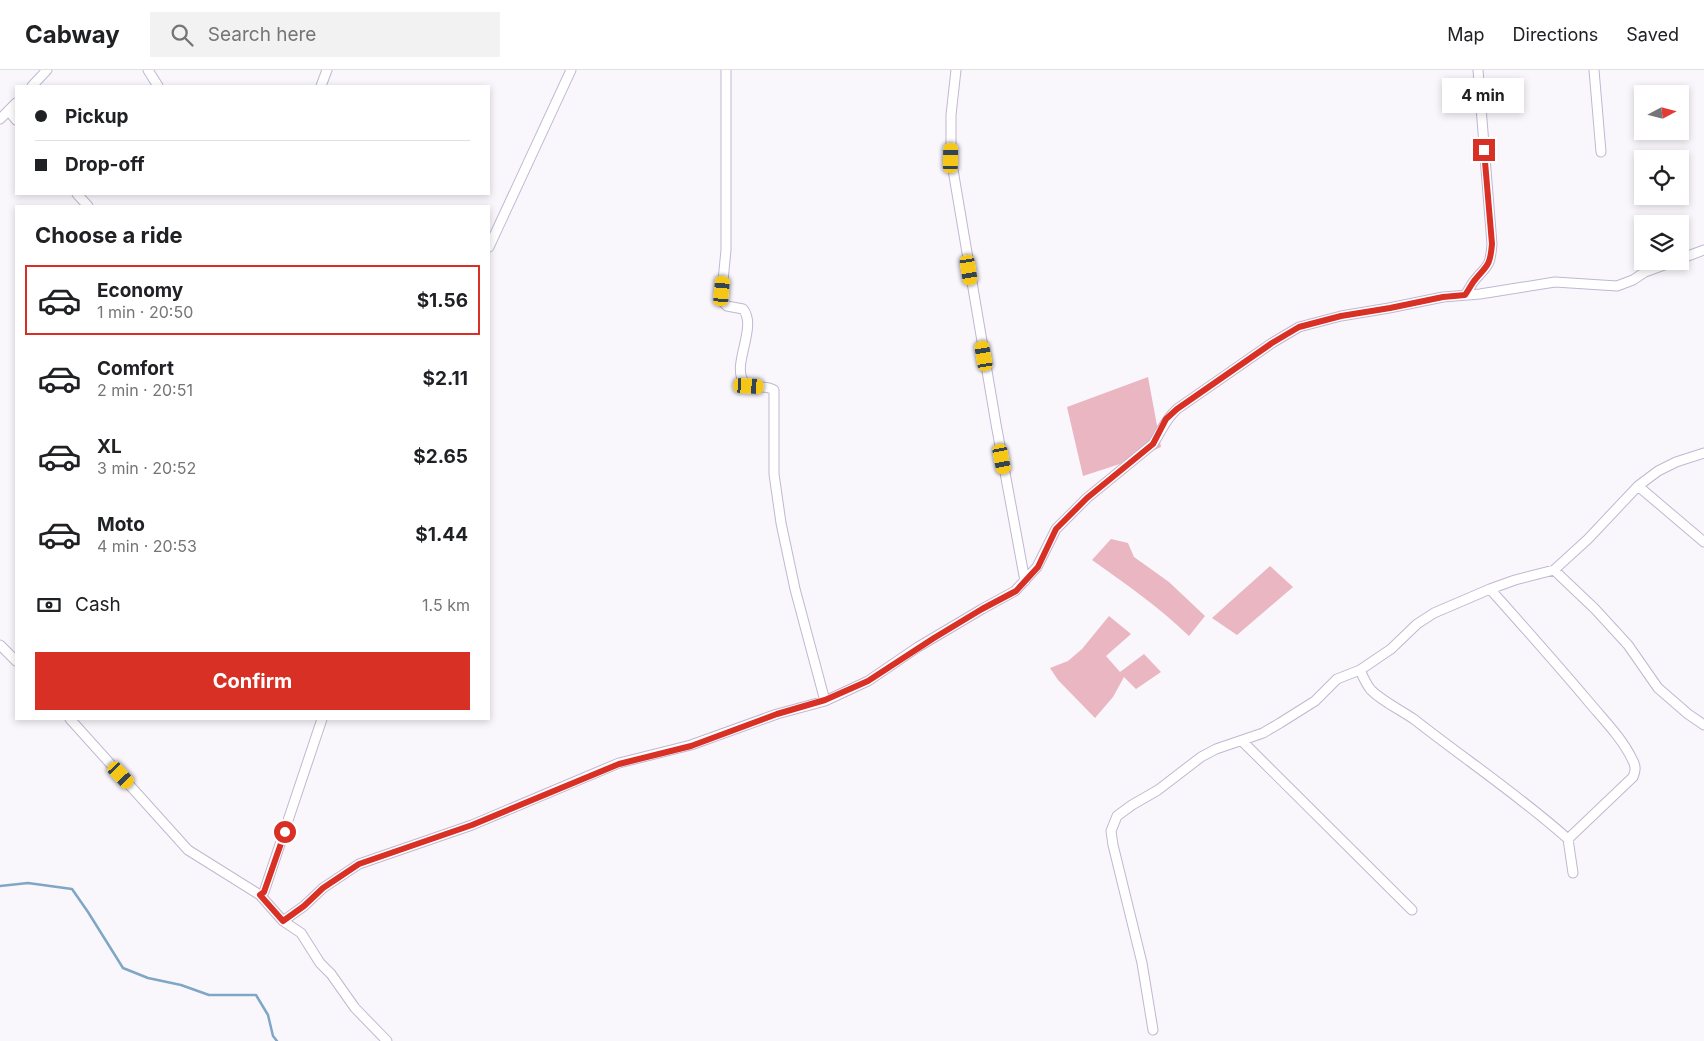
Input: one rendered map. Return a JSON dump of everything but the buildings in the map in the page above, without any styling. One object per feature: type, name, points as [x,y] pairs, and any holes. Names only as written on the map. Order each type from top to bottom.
[{"type":"street","points":[[33,85],[47,70]]},
{"type":"street","points":[[148,70],[157,85]]},
{"type":"street","points":[[321,85],[327,70]]},
{"type":"street","points":[[490,245],[571,70]]},
{"type":"street","points":[[726,70],[726,250],[722,299],[727,306],[743,309],[746,314],[747,332],[741,363],[742,378],[749,386],[770,387],[774,390],[774,474],[781,523],[795,589],[825,700]]},
{"type":"street","points":[[956,70],[951,115],[951,158],[1024,581]]},
{"type":"street","points":[[1465,295],[1487,268],[1491,259],[1492,244],[1478,70]]},
{"type":"street","points":[[1594,70],[1601,152]]},
{"type":"street","points":[[0,119],[15,104]]},
{"type":"street","points":[[9,111],[15,119]]},
{"type":"street","points":[[78,195],[87,205]]},
{"type":"street","points":[[1689,256],[1704,250]]},
{"type":"street","points":[[283,921],[304,906],[323,888],[359,864],[472,825],[619,764],[691,746],[777,714],[825,700],[868,681],[942,633],[1016,591],[1038,567],[1056,529],[1087,498],[1153,444],[1166,419],[1177,409],[1272,343],[1299,327],[1341,316],[1443,297],[1480,294],[1556,282],[1617,286],[1633,280],[1650,270]]},
{"type":"street","points":[[1153,1030],[1142,963],[1113,845],[1111,831],[1117,816],[1158,790],[1202,757],[1216,749],[1242,741],[1280,723],[1315,701],[1337,679],[1360,670],[1390,649],[1417,624],[1434,613],[1515,580],[1554,570],[1588,539],[1638,486],[1658,471],[1676,462],[1704,453]]},
{"type":"street","points":[[1638,486],[1704,542]]},
{"type":"street","points":[[1554,570],[1595,609],[1628,645],[1658,688],[1704,725]]},
{"type":"street","points":[[1490,589],[1537,640],[1630,754],[1635,764],[1636,771],[1633,777],[1568,839]]},
{"type":"street","points":[[0,645],[15,660]]},
{"type":"street","points":[[1360,670],[1364,681],[1372,691],[1404,712],[1466,760],[1528,804],[1568,839],[1572,873]]},
{"type":"street","points":[[71,720],[188,850],[260,895],[283,921],[301,933],[320,963],[331,974],[355,1008],[387,1041]]},
{"type":"street","points":[[260,895],[264,892],[322,720]]},
{"type":"street","points":[[1242,741],[1412,910]]},
{"type":"shaded area","points":[[1148,377],[1161,447],[1132,460],[1083,476],[1067,407]]},
{"type":"shaded area","points":[[1111,539],[1128,543],[1134,557],[1169,582],[1205,616],[1189,636],[1130,587],[1092,560]]},
{"type":"shaded area","points":[[1270,566],[1293,587],[1237,635],[1212,618]]},
{"type":"shaded area","points":[[1109,616],[1131,634],[1106,656],[1120,672],[1144,654],[1161,672],[1136,689],[1124,677],[1113,697],[1095,718],[1058,680],[1050,668],[1068,661],[1082,649]]},
{"type":"waterway","points":[[0,886],[28,883],[72,889],[123,968],[148,978],[181,985],[209,995],[256,995],[268,1015],[273,1036],[277,1041]]},
{"type":"route","points":[[285,832],[264,892],[260,895],[283,921],[304,906],[323,888],[359,864],[472,825],[619,764],[691,746],[777,714],[825,700],[868,681],[934,638],[1016,591],[1038,567],[1056,529],[1087,498],[1153,444],[1160,434],[1166,419],[1177,409],[1272,343],[1299,327],[1341,316],[1443,297],[1465,295],[1487,268],[1491,259],[1492,244],[1484,150]]}]
